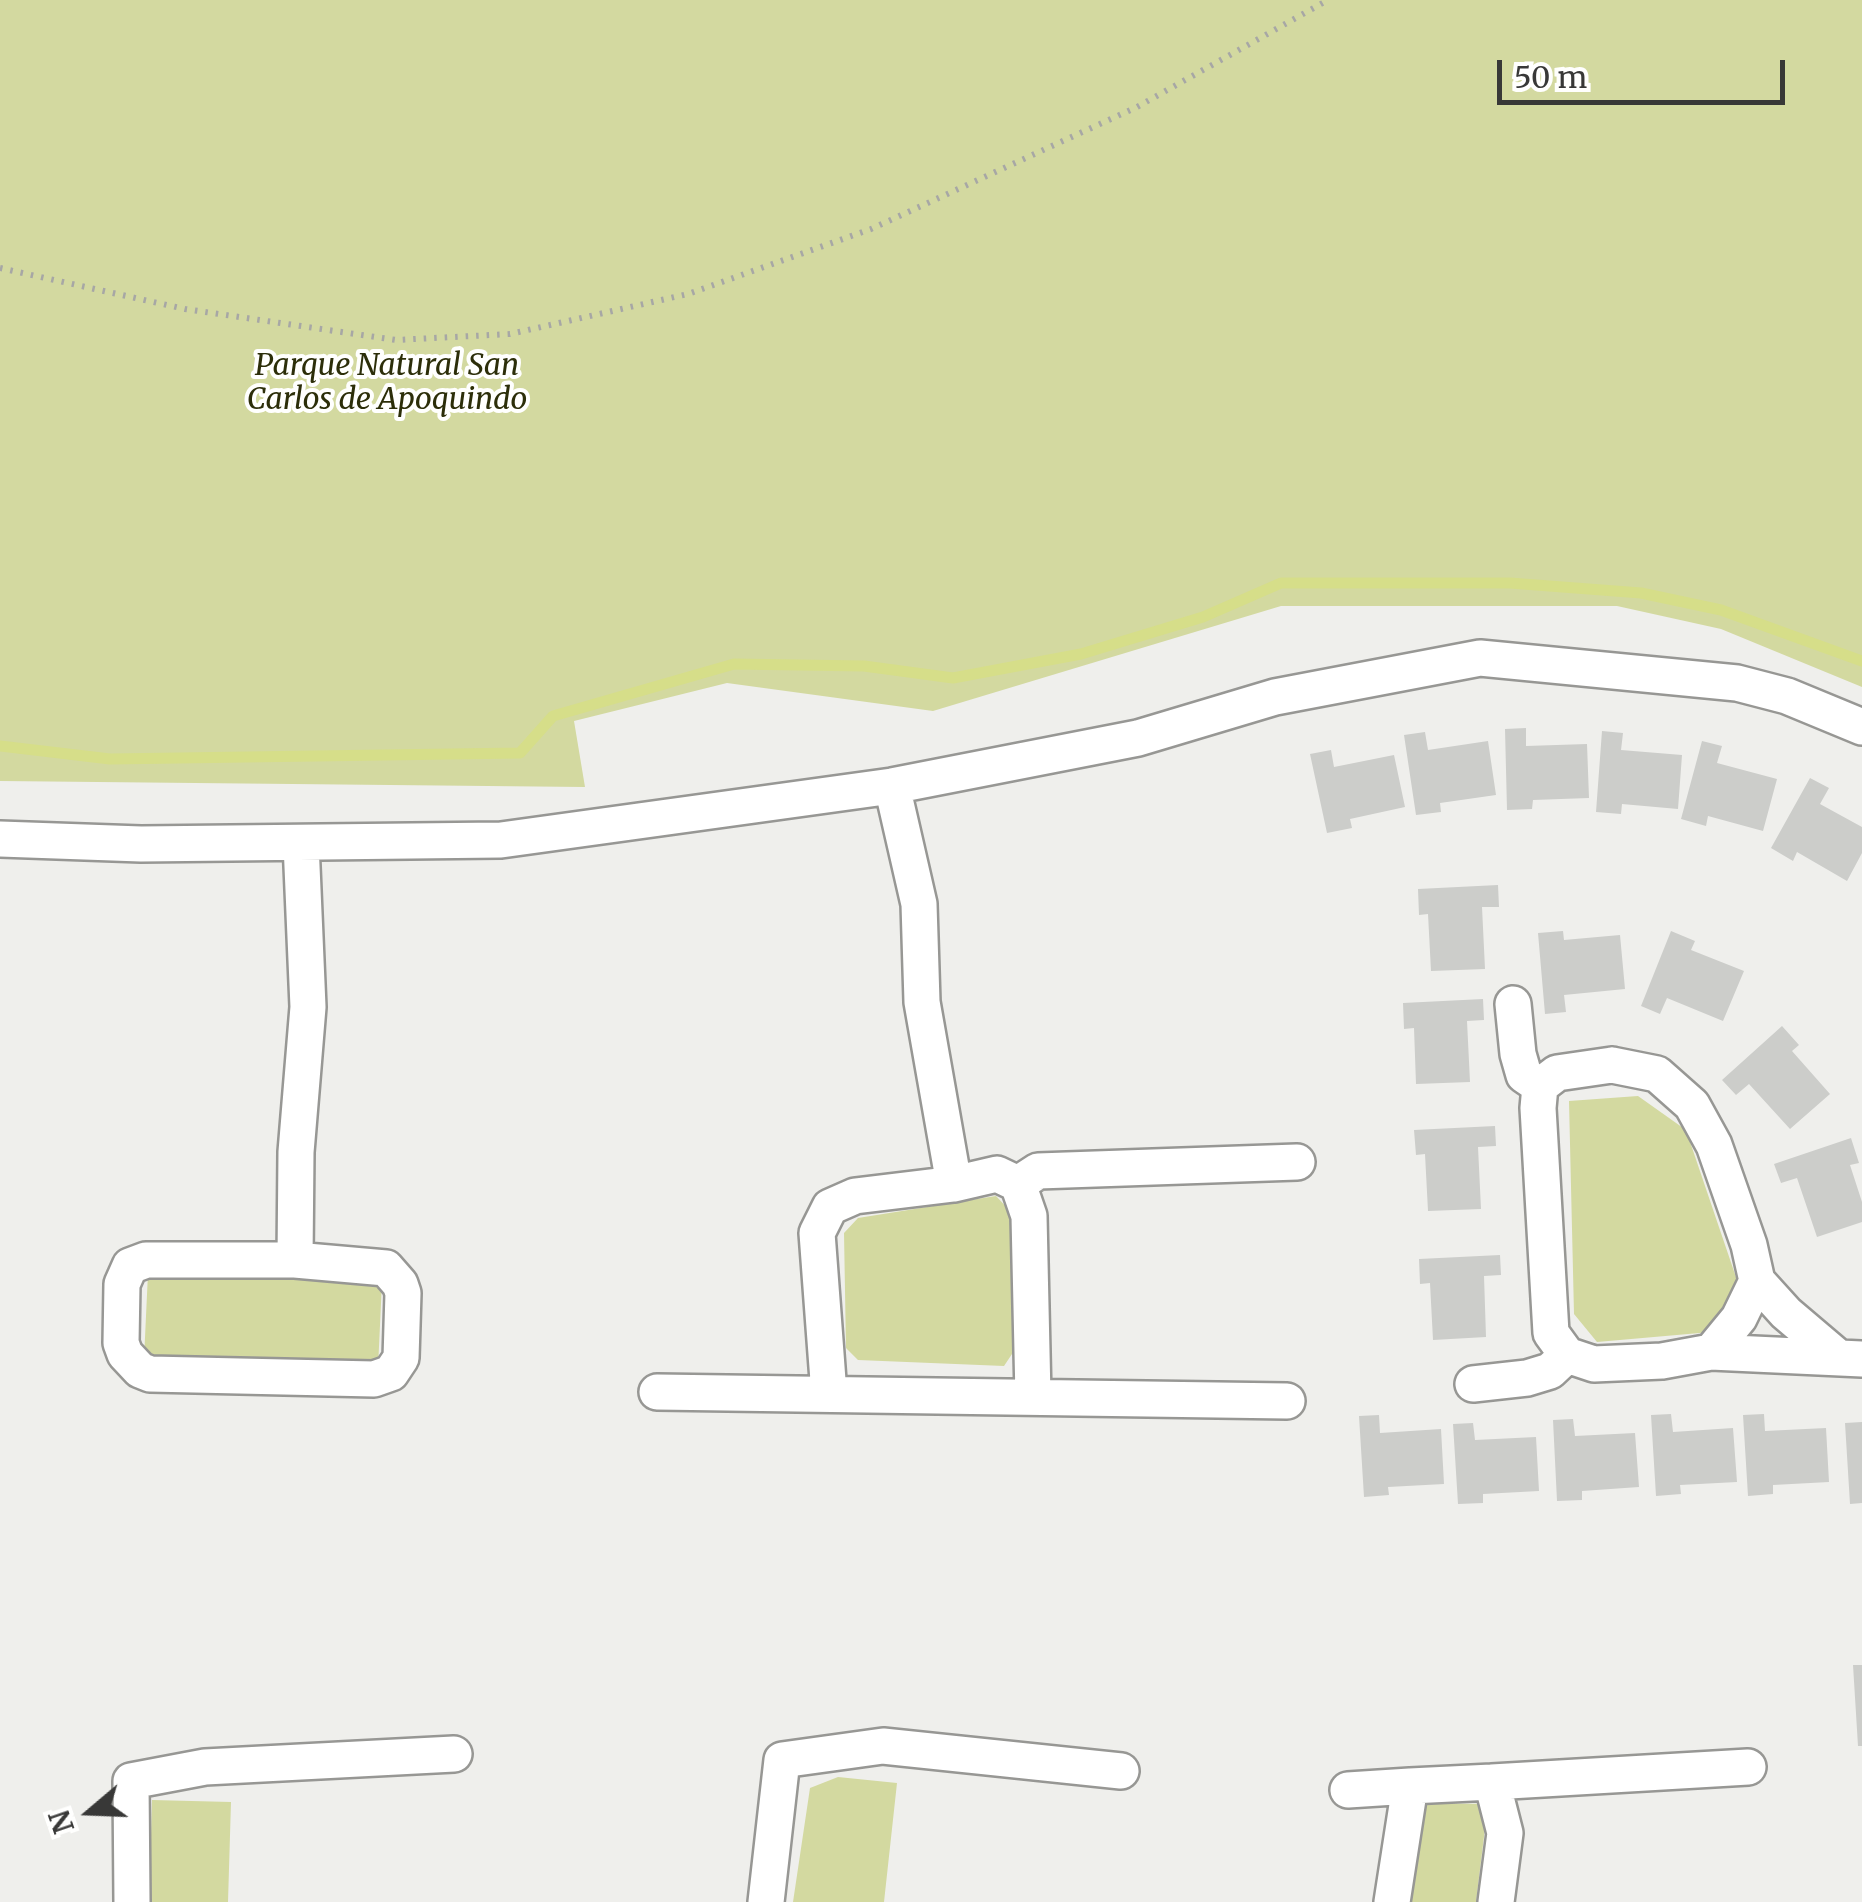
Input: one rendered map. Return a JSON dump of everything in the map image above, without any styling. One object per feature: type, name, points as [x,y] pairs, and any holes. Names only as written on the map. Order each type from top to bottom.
[{"type":"street","points":[[0,839],[141,844],[501,840],[892,786],[1138,738],[1275,697],[1480,658],[1737,683],[1788,696],[1862,727]]},
{"type":"street","points":[[892,786],[919,904],[922,1002],[954,1184]]},
{"type":"street","points":[[295,1260],[296,1152],[308,1007],[301,843]]},
{"type":"street","points":[[1513,1004],[1524,1076],[1540,1086]]},
{"type":"street","points":[[1612,1064],[1658,1074],[1675,1088],[1692,1105],[1714,1145],[1749,1245],[1757,1281],[1786,1314],[1850,1359],[1710,1352],[1662,1361],[1594,1364],[1567,1355],[1551,1333],[1540,1086],[1557,1073],[1612,1064]]},
{"type":"street","points":[[1018,1184],[1038,1171],[1296,1162]]},
{"type":"street","points":[[829,1394],[818,1233],[830,1206],[855,1196],[954,1184],[997,1174],[1018,1184],[1029,1216],[1032,1398]]},
{"type":"street","points":[[295,1260],[376,1264],[395,1276],[403,1293],[401,1358],[390,1373],[374,1380],[150,1374],[131,1364],[124,1354],[122,1284],[124,1274],[137,1262],[295,1260]]},
{"type":"street","points":[[1710,1352],[1739,1318],[1757,1281]]},
{"type":"street","points":[[1474,1384],[1550,1372],[1567,1355]]},
{"type":"street","points":[[657,1392],[1287,1401]]},
{"type":"street","points":[[766,1902],[782,1760],[883,1746],[1121,1771]]},
{"type":"street","points":[[132,1902],[131,1781],[205,1767],[454,1754]]},
{"type":"street","points":[[1348,1790],[1748,1767]]},
{"type":"street","points":[[1492,1782],[1505,1833],[1496,1902]]},
{"type":"street","points":[[1392,1902],[1410,1786]]},
{"type":"path","points":[[0,268],[184,309],[396,340],[510,334],[688,294],[871,229],[1137,107],[1328,0]]},
{"type":"green space","name":"Parque Natural San Carlos de Apoquindo","points":[[0,0],[1862,0],[1862,687],[1721,629],[1617,606],[1281,606],[933,711],[727,683],[574,721],[585,787],[0,781]]},
{"type":"green space","points":[[1638,1096],[1686,1130],[1740,1289],[1711,1332],[1597,1342],[1574,1314],[1569,1101]]},
{"type":"green space","points":[[996,1196],[1012,1213],[1018,1345],[1004,1366],[858,1360],[846,1348],[844,1233],[858,1218]]},
{"type":"green space","points":[[148,1273],[382,1282],[378,1368],[144,1359]]},
{"type":"green space","points":[[838,1777],[897,1783],[884,1902],[793,1902],[810,1788]]},
{"type":"green space","points":[[152,1800],[231,1802],[228,1902],[149,1902]]},
{"type":"green space","points":[[1417,1803],[1488,1804],[1476,1902],[1404,1902]]},
{"type":"building","points":[[1526,728],[1526,746],[1587,744],[1589,798],[1533,800],[1532,809],[1507,810],[1505,729]]},
{"type":"building","points":[[1602,731],[1623,733],[1621,750],[1682,755],[1678,809],[1622,804],[1621,814],[1596,812]]},
{"type":"building","points":[[1425,732],[1428,750],[1488,741],[1496,795],[1440,803],[1441,812],[1416,815],[1404,735]]},
{"type":"building","points":[[1702,741],[1722,746],[1717,763],[1777,779],[1763,831],[1708,816],[1706,826],[1681,819]]},
{"type":"building","points":[[1331,750],[1334,767],[1394,755],[1405,807],[1350,819],[1352,828],[1327,833],[1310,754]]},
{"type":"building","points":[[1810,778],[1829,788],[1820,804],[1862,827],[1862,853],[1847,881],[1797,852],[1793,861],[1771,848]]},
{"type":"building","points":[[1498,885],[1499,907],[1482,907],[1485,969],[1431,971],[1428,914],[1419,915],[1418,889]]},
{"type":"building","points":[[1563,931],[1564,940],[1620,935],[1625,989],[1564,995],[1566,1012],[1545,1014],[1538,933]]},
{"type":"building","points":[[1671,931],[1695,941],[1691,950],[1744,971],[1723,1021],[1667,998],[1660,1014],[1641,1006]]},
{"type":"building","points":[[1483,999],[1484,1020],[1467,1021],[1470,1082],[1416,1084],[1414,1028],[1404,1029],[1403,1003]]},
{"type":"building","points":[[1782,1026],[1799,1045],[1792,1051],[1830,1094],[1790,1129],[1749,1084],[1736,1095],[1722,1080]]},
{"type":"building","points":[[1495,1126],[1496,1146],[1478,1147],[1481,1209],[1428,1211],[1425,1154],[1416,1155],[1414,1130]]},
{"type":"building","points":[[1851,1138],[1859,1163],[1850,1165],[1862,1202],[1862,1222],[1817,1237],[1797,1178],[1781,1183],[1774,1164]]},
{"type":"building","points":[[1500,1255],[1501,1275],[1484,1276],[1486,1337],[1433,1340],[1430,1283],[1420,1284],[1419,1259]]},
{"type":"building","points":[[1671,1414],[1673,1432],[1733,1428],[1737,1482],[1680,1485],[1681,1494],[1656,1496],[1651,1415]]},
{"type":"building","points":[[1764,1414],[1765,1431],[1826,1428],[1829,1482],[1773,1485],[1773,1494],[1748,1496],[1743,1415]]},
{"type":"building","points":[[1379,1415],[1380,1433],[1441,1429],[1444,1484],[1388,1487],[1389,1495],[1364,1497],[1359,1416]]},
{"type":"building","points":[[1573,1419],[1575,1436],[1635,1433],[1639,1487],[1582,1491],[1582,1500],[1557,1501],[1553,1420]]},
{"type":"building","points":[[1862,1422],[1862,1503],[1850,1504],[1845,1423]]},
{"type":"building","points":[[1473,1423],[1475,1440],[1536,1437],[1539,1491],[1483,1494],[1483,1503],[1458,1504],[1453,1424]]},
{"type":"building","points":[[1853,1665],[1862,1665],[1862,1746],[1858,1746]]},
{"type":"waterway","points":[[0,746],[110,759],[520,753],[553,716],[734,664],[864,666],[953,678],[1081,654],[1203,617],[1281,583],[1510,583],[1641,593],[1721,610],[1862,661]]}]
